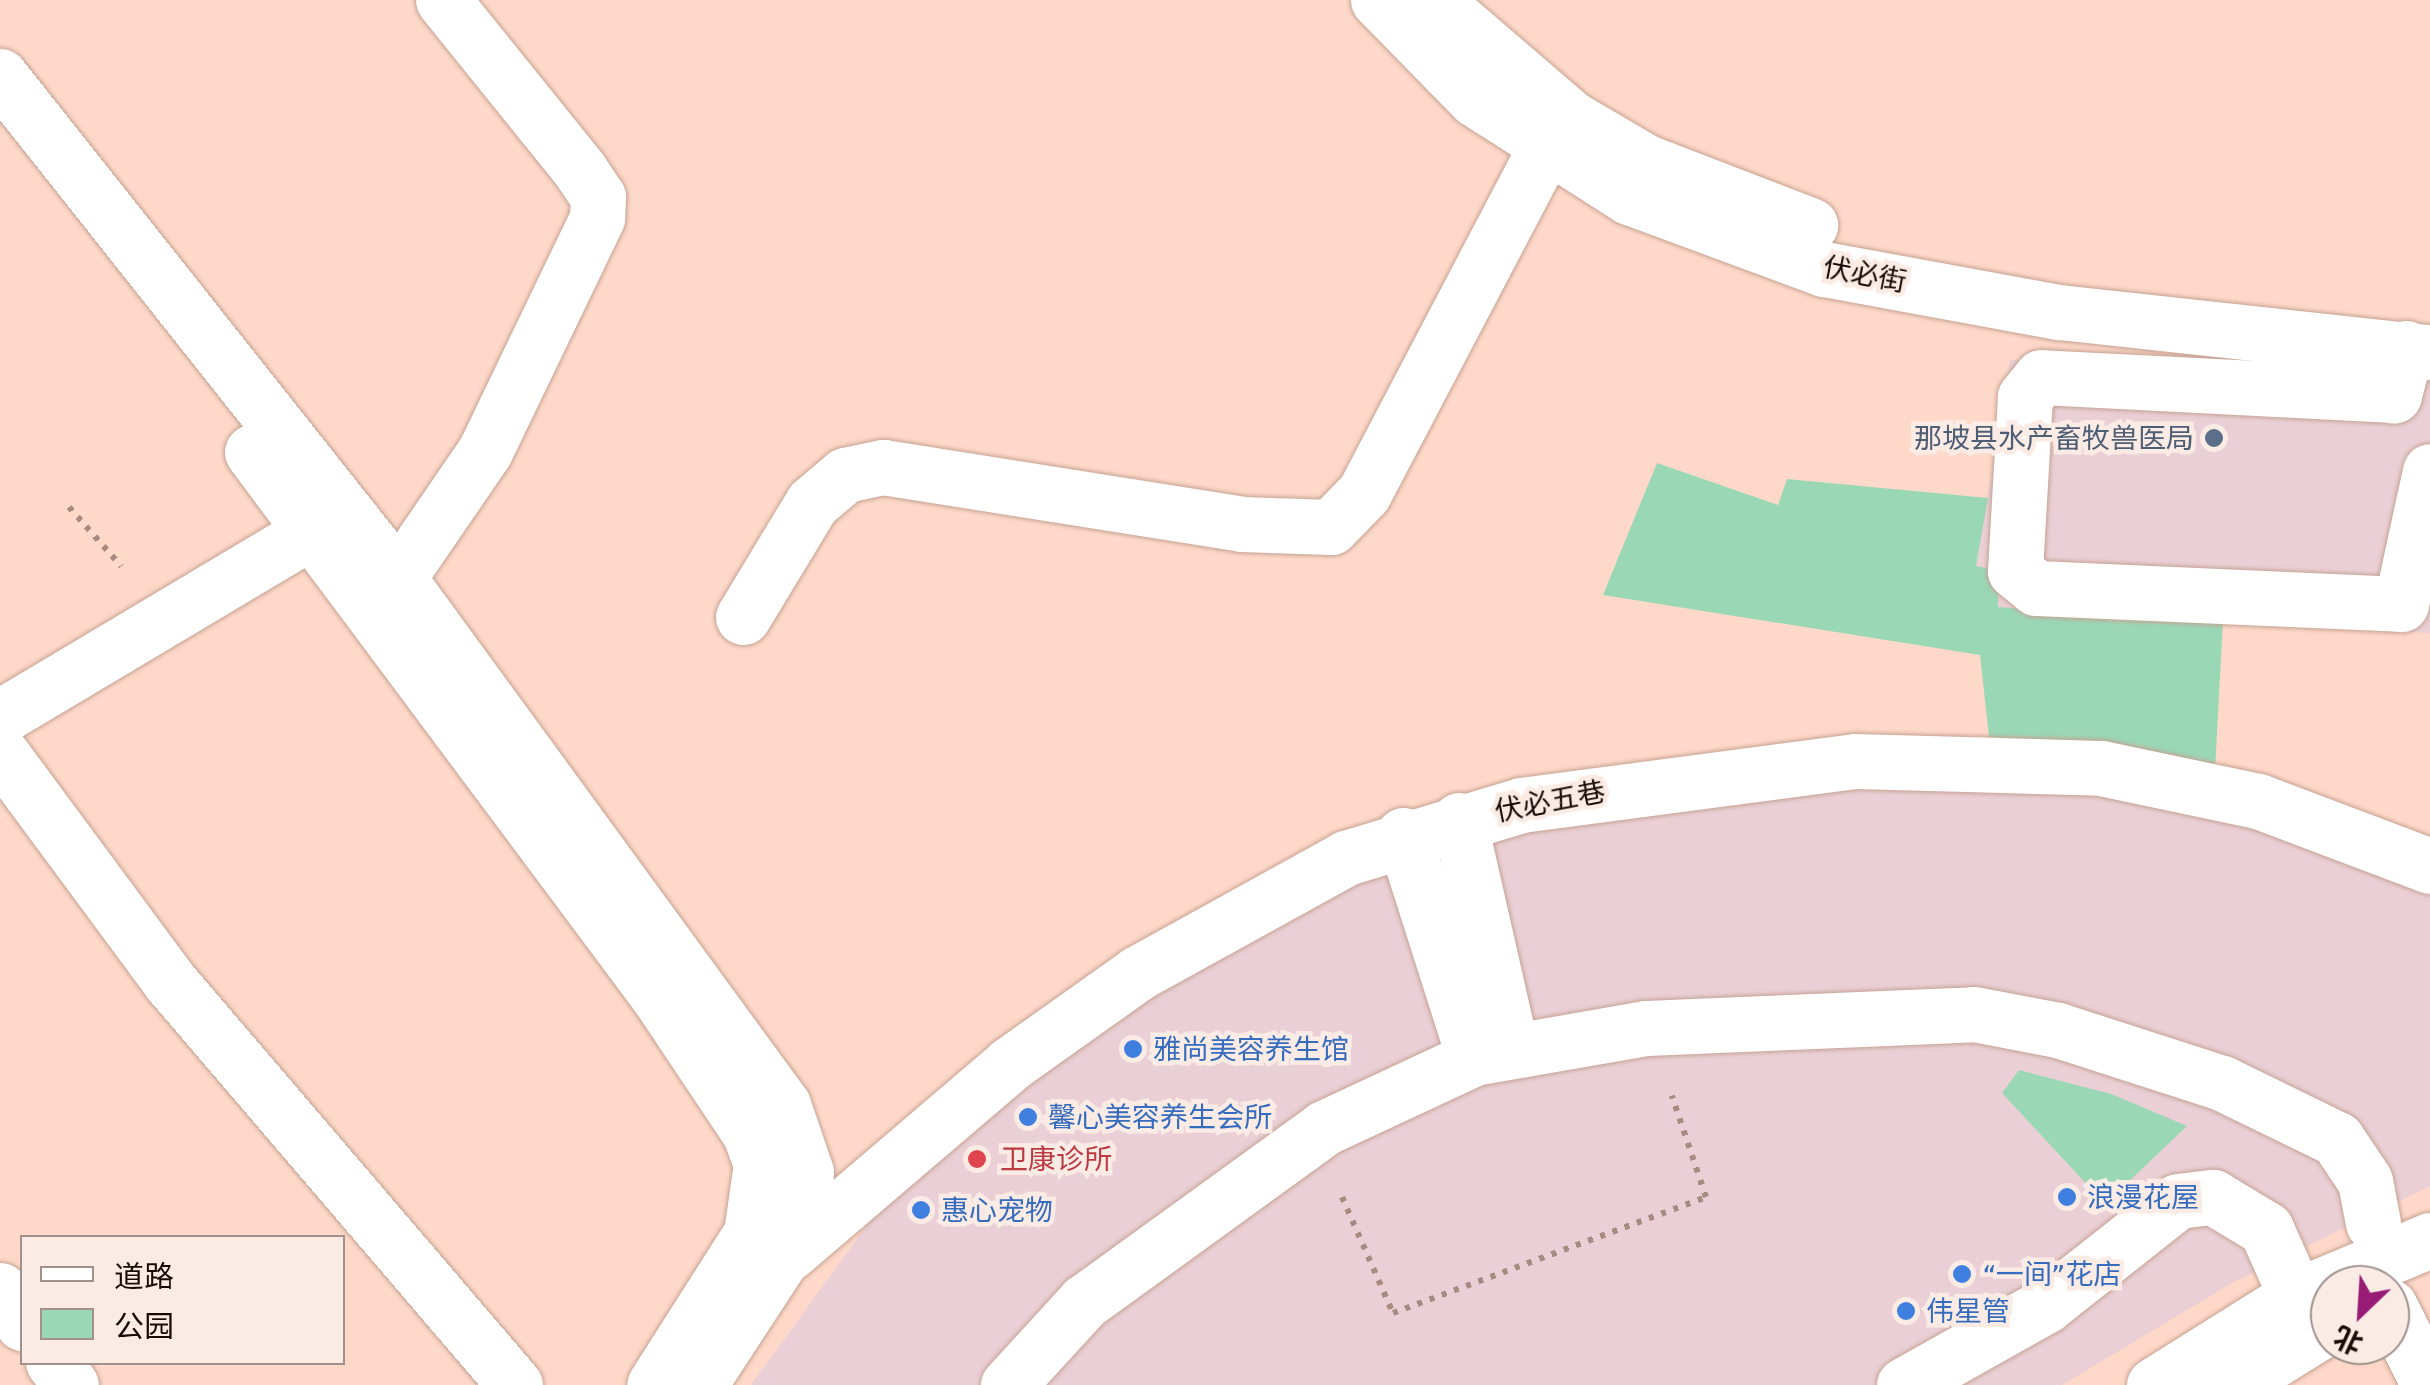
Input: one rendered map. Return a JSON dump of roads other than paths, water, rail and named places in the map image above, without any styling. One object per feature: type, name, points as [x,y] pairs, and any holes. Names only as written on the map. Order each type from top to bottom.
[{"type":"street","points":[[398,578],[485,451],[597,218],[598,197],[580,170],[443,0]]},
{"type":"street","name":"伏必街","points":[[1378,0],[1475,99],[1546,147],[1630,197],[1824,269],[2059,312],[2422,339]]},
{"type":"street","name":"伏必街","points":[[1434,0],[1571,118],[1646,162],[1826,232],[2066,281],[2422,339]]},
{"type":"street","points":[[0,76],[398,578],[783,1106],[806,1172],[790,1253],[699,1385]]},
{"type":"street","points":[[0,132],[646,980],[750,1134],[761,1164],[751,1233],[654,1385]]},
{"type":"street","points":[[743,617],[812,502],[845,475],[883,467],[1241,524],[1330,527],[1364,493],[1546,147]]},
{"type":"street","points":[[2422,339],[2394,395],[2040,377],[2025,397],[2015,571],[2036,588],[2401,604],[2430,472]]},
{"type":"street","points":[[0,717],[309,534]]},
{"type":"street","points":[[0,752],[171,983],[516,1385]]},
{"type":"street","name":"伏必五巷","points":[[790,1253],[1010,1064],[1138,973],[1403,835],[1459,820],[1590,792],[1855,760],[2012,762],[2101,768],[2258,801],[2430,866]]},
{"type":"street","points":[[1459,820],[1492,1053]]},
{"type":"street","points":[[1403,835],[1492,1053]]},
{"type":"street","points":[[1008,1385],[1084,1302],[1324,1128],[1492,1053],[1646,1028],[1974,1014],[2058,1030],[2222,1082],[2337,1140],[2365,1181],[2381,1265]]},
{"type":"street","points":[[1904,1385],[2045,1306],[2178,1201],[2213,1197],[2246,1212],[2266,1229],[2310,1305]]},
{"type":"street","points":[[2394,1265],[2430,1240]]},
{"type":"street","points":[[0,1290],[20,1320]]},
{"type":"street","points":[[2154,1385],[2310,1311]]},
{"type":"street","points":[[2234,1385],[2310,1313]]},
{"type":"street","points":[[2410,1339],[2429,1385]]},
{"type":"street","points":[[55,1365],[71,1385]]},
{"type":"place","name":"那坡县水产畜牧兽医局","points":[[2214,438]]},
{"type":"place","name":"雅尚美容养生馆","points":[[1133,1049]]},
{"type":"place","name":"馨心美容养生会所","points":[[1028,1117]]},
{"type":"place","name":"卫康诊所","points":[[977,1159]]},
{"type":"place","name":"浪漫花屋","points":[[2067,1197]]},
{"type":"place","name":"惠心宠物","points":[[921,1210]]},
{"type":"place","name":"“一间”花店","points":[[1962,1274]]},
{"type":"place","name":"伟星管","points":[[1906,1311]]}]
